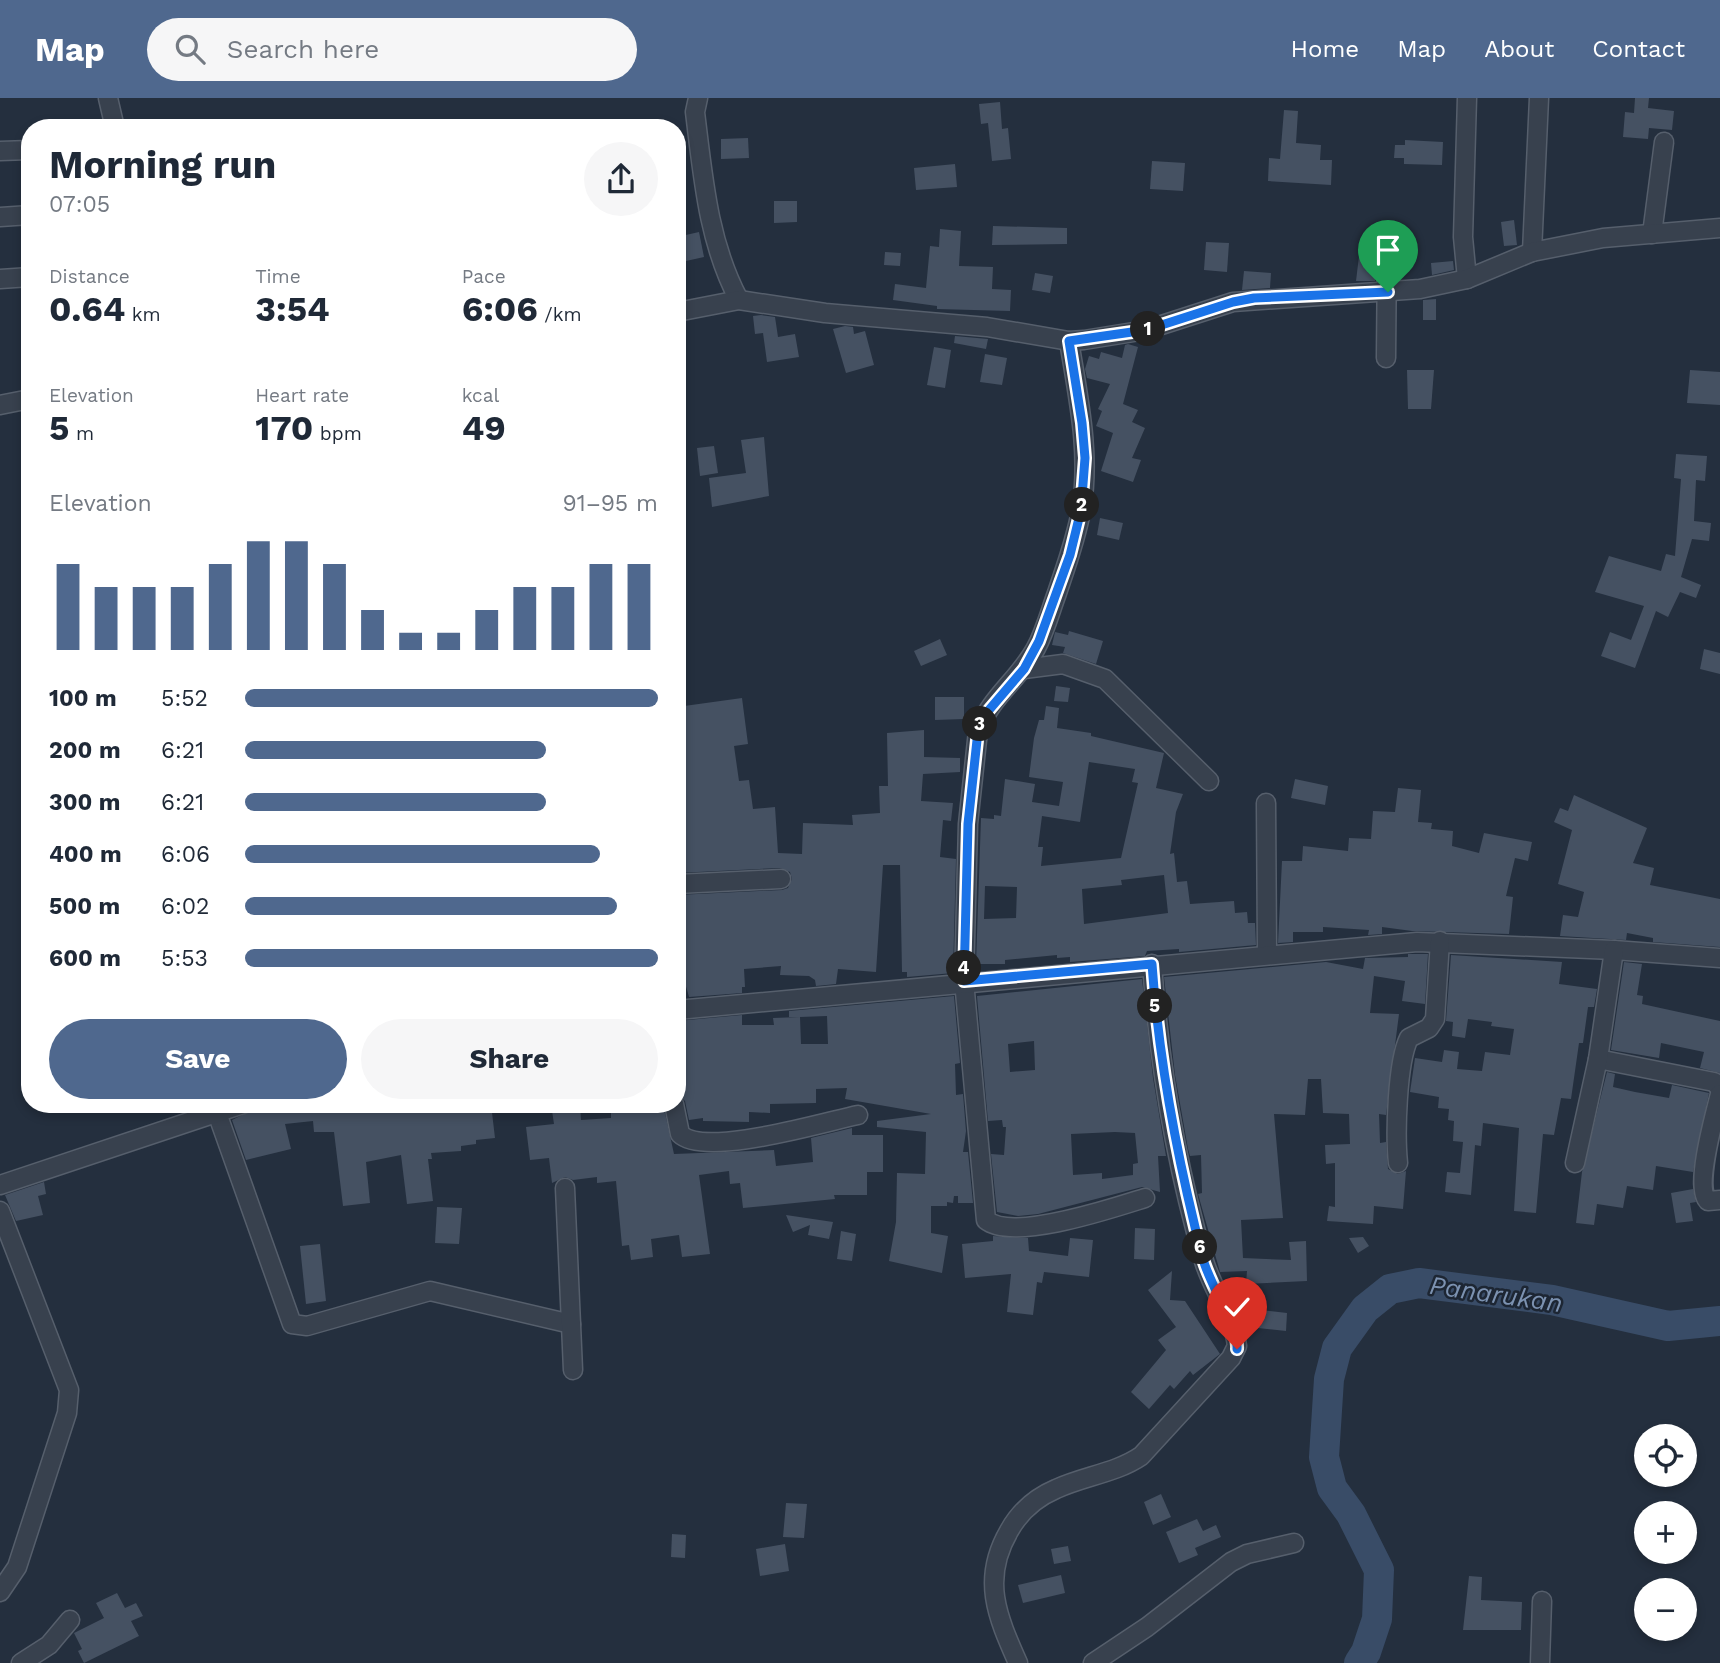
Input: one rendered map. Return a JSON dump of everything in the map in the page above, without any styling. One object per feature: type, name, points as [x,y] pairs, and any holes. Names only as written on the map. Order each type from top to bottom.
[{"type":"street","points":[[108,98],[113,119]]},
{"type":"street","points":[[698,98],[695,112],[708,211],[729,281],[739,300]]},
{"type":"street","points":[[1466,98],[1463,237],[1467,279]]},
{"type":"street","points":[[1532,252],[1539,98]]},
{"type":"street","points":[[1651,234],[1664,142]]},
{"type":"street","points":[[0,151],[21,150]]},
{"type":"street","points":[[0,217],[21,216]]},
{"type":"street","points":[[686,310],[739,300],[825,313],[987,327],[1069,341],[1146,330],[1244,300],[1388,292],[1467,279],[1532,252],[1603,238],[1720,228]]},
{"type":"street","points":[[1386,358],[1387,248]]},
{"type":"street","points":[[0,279],[21,278]]},
{"type":"street","points":[[1069,341],[1083,435],[1081,510],[1070,555],[1039,641],[1024,669],[983,717],[978,731],[968,824],[964,981],[984,1213],[988,1222],[1030,1226],[1082,1218],[1144,1198]]},
{"type":"street","points":[[0,405],[21,401]]},
{"type":"street","points":[[1024,669],[1063,664],[1105,679],[1209,781]]},
{"type":"street","points":[[1266,803],[1268,953]]},
{"type":"street","points":[[686,884],[781,879]]},
{"type":"street","points":[[686,1009],[1268,953],[1440,942],[1720,958]]},
{"type":"street","points":[[1398,1163],[1395,1136],[1405,1052],[1409,1038],[1429,1028],[1436,1019],[1440,942]]},
{"type":"street","points":[[1575,1163],[1598,1059],[1614,950]]},
{"type":"street","points":[[1018,1663],[1003,1628],[992,1578],[999,1549],[1016,1519],[1041,1496],[1087,1476],[1124,1466],[1141,1456],[1231,1357],[1237,1346],[1204,1264],[1177,1153],[1157,1029],[1152,964]]},
{"type":"street","points":[[1598,1059],[1714,1082],[1720,1088]]},
{"type":"street","points":[[1720,1094],[1709,1142],[1703,1194],[1707,1201],[1720,1200]]},
{"type":"street","points":[[0,1185],[214,1113]]},
{"type":"street","points":[[217,1113],[292,1324],[307,1326],[430,1291],[571,1324]]},
{"type":"street","points":[[676,1113],[680,1135],[694,1140],[758,1139],[858,1115]]},
{"type":"street","points":[[565,1188],[573,1370]]},
{"type":"street","points":[[0,1211],[69,1390],[67,1413],[17,1567],[0,1592]]},
{"type":"street","points":[[1093,1663],[1147,1627],[1231,1562],[1247,1554],[1294,1543]]},
{"type":"street","points":[[1540,1663],[1542,1601]]},
{"type":"street","points":[[21,1663],[49,1645],[70,1620]]},
{"type":"building","points":[[1635,98],[1649,98],[1648,108],[1674,111],[1672,130],[1649,128],[1648,139],[1623,137],[1625,112],[1634,113]]},
{"type":"building","points":[[1000,102],[1002,129],[1008,128],[1011,159],[992,161],[988,123],[981,124],[979,104]]},
{"type":"building","points":[[1284,110],[1298,111],[1296,143],[1321,145],[1320,160],[1332,160],[1331,185],[1268,181],[1269,158],[1280,159]]},
{"type":"building","points":[[748,138],[749,158],[721,159],[721,139]]},
{"type":"building","points":[[1405,140],[1443,142],[1442,165],[1404,164],[1404,158],[1394,158],[1395,145],[1405,145]]},
{"type":"building","points":[[1152,161],[1185,163],[1183,191],[1150,189]]},
{"type":"building","points":[[955,164],[957,187],[916,190],[914,168]]},
{"type":"building","points":[[774,201],[797,201],[797,222],[774,223]]},
{"type":"building","points":[[1514,220],[1517,245],[1504,246],[1501,222]]},
{"type":"building","points":[[993,226],[1067,228],[1067,244],[992,245]]},
{"type":"building","points":[[940,229],[961,231],[959,266],[993,267],[992,289],[1011,290],[1010,311],[937,309],[937,306],[893,300],[895,284],[926,288],[930,246],[939,247]]},
{"type":"building","points":[[699,232],[704,257],[686,261],[686,235]]},
{"type":"building","points":[[1361,240],[1378,241],[1375,281],[1356,281]]},
{"type":"building","points":[[1206,242],[1229,243],[1227,272],[1204,270]]},
{"type":"building","points":[[885,252],[901,253],[900,266],[884,265]]},
{"type":"building","points":[[1453,261],[1454,270],[1432,275],[1431,263]]},
{"type":"building","points":[[1244,271],[1271,273],[1270,288],[1242,290]]},
{"type":"building","points":[[1035,273],[1053,276],[1050,293],[1032,290]]},
{"type":"building","points":[[1436,299],[1436,320],[1423,320],[1423,300]]},
{"type":"building","points":[[753,316],[775,317],[778,337],[795,334],[799,357],[767,362],[763,333],[755,334]]},
{"type":"building","points":[[853,327],[854,334],[865,331],[874,365],[846,373],[833,329]]},
{"type":"building","points":[[955,336],[988,339],[986,349],[954,343]]},
{"type":"building","points":[[1125,345],[1138,347],[1123,404],[1138,410],[1132,422],[1145,428],[1132,458],[1141,460],[1133,482],[1101,471],[1113,433],[1096,426],[1102,411],[1098,409],[1110,384],[1087,378],[1085,369],[1089,356],[1099,359],[1101,352],[1122,358]]},
{"type":"building","points":[[934,347],[951,350],[945,388],[927,385]]},
{"type":"building","points":[[985,354],[1007,358],[1002,385],[980,382]]},
{"type":"building","points":[[1407,370],[1434,370],[1431,409],[1408,409]]},
{"type":"building","points":[[1690,370],[1720,372],[1720,405],[1687,403]]},
{"type":"building","points":[[764,437],[769,496],[712,507],[709,478],[746,473],[741,440]]},
{"type":"building","points":[[714,446],[718,473],[700,476],[697,448]]},
{"type":"building","points":[[1676,454],[1707,456],[1705,481],[1696,480],[1694,521],[1711,523],[1709,541],[1692,539],[1681,577],[1701,585],[1696,598],[1680,592],[1668,617],[1656,611],[1635,668],[1601,656],[1610,632],[1631,640],[1644,606],[1595,592],[1609,556],[1661,571],[1666,554],[1675,556],[1681,479],[1674,478]]},
{"type":"building","points":[[1100,518],[1123,523],[1119,540],[1097,535]]},
{"type":"building","points":[[1069,631],[1103,641],[1096,664],[1063,653],[1065,647],[1052,645],[1055,632],[1068,635]]},
{"type":"building","points":[[940,639],[947,655],[921,666],[914,651]]},
{"type":"building","points":[[1704,649],[1720,653],[1720,674],[1700,669]]},
{"type":"building","points":[[1056,686],[1070,688],[1068,702],[1054,701]]},
{"type":"building","points":[[935,697],[964,697],[964,719],[935,720]]},
{"type":"building","points":[[742,698],[748,744],[734,746],[739,781],[749,780],[753,809],[775,807],[778,853],[802,854],[803,823],[853,825],[852,815],[880,813],[879,786],[888,786],[887,733],[924,730],[924,757],[960,758],[960,772],[923,774],[921,801],[953,803],[951,821],[943,820],[940,857],[956,859],[953,973],[907,977],[907,972],[902,972],[900,865],[883,865],[876,972],[838,969],[836,984],[816,986],[815,980],[809,976],[780,975],[781,966],[744,969],[745,987],[742,987],[742,993],[689,997],[686,986],[686,895],[782,890],[788,888],[792,879],[790,872],[780,868],[686,873],[686,706]]},
{"type":"building","points":[[1046,706],[1059,708],[1057,728],[1091,733],[1091,736],[1164,753],[1156,788],[1183,794],[1176,812],[1170,854],[1174,853],[1177,882],[1187,881],[1190,904],[1234,901],[1235,913],[1247,912],[1248,923],[1255,923],[1256,945],[1179,952],[1179,949],[1147,951],[1145,956],[1070,962],[1070,957],[1057,958],[1057,955],[1005,960],[1005,964],[976,964],[981,818],[994,819],[994,815],[1001,816],[1005,779],[1035,784],[1032,802],[1059,806],[1063,782],[1029,777],[1034,738],[1039,720],[1044,720]],"holes":[[[1089,762],[1135,769],[1132,782],[1138,783],[1121,858],[1041,866],[1043,847],[1038,847],[1042,816],[1080,822]],[[1164,875],[1168,913],[1084,924],[1082,889],[1122,885],[1121,880]],[[985,886],[1017,887],[1016,918],[984,919]]]},
{"type":"building","points":[[1295,779],[1328,786],[1325,805],[1291,798]]},
{"type":"building","points":[[1398,788],[1421,790],[1418,822],[1432,823],[1431,829],[1453,831],[1452,846],[1479,853],[1484,833],[1532,842],[1528,861],[1515,858],[1506,896],[1513,897],[1509,934],[1412,931],[1382,927],[1382,934],[1368,935],[1369,930],[1323,927],[1323,932],[1293,932],[1293,942],[1278,943],[1282,861],[1302,861],[1303,846],[1348,851],[1349,838],[1371,839],[1373,811],[1395,812]]},
{"type":"building","points":[[1574,795],[1647,828],[1633,863],[1654,868],[1650,885],[1720,899],[1720,947],[1653,942],[1653,938],[1627,933],[1626,940],[1560,936],[1563,915],[1578,917],[1584,892],[1558,884],[1572,830],[1554,822],[1560,808],[1568,811]]},
{"type":"building","points":[[1408,954],[1428,954],[1425,1004],[1402,1001],[1405,981],[1374,976],[1370,1013],[1399,1014],[1386,1115],[1379,1114],[1380,1143],[1386,1142],[1388,1169],[1398,1174],[1406,1171],[1403,1209],[1374,1206],[1373,1224],[1327,1221],[1329,1206],[1335,1207],[1335,1163],[1326,1164],[1325,1145],[1350,1144],[1349,1114],[1323,1113],[1321,1079],[1308,1079],[1305,1115],[1274,1114],[1283,1218],[1241,1220],[1243,1258],[1291,1260],[1289,1242],[1306,1241],[1307,1281],[1246,1284],[1247,1271],[1220,1272],[1198,1194],[1202,1193],[1201,1155],[1190,1156],[1188,1149],[1175,1075],[1164,977],[1326,962],[1363,969],[1365,958],[1408,957]]},
{"type":"building","points":[[1451,955],[1562,962],[1559,984],[1597,989],[1594,1007],[1588,1007],[1583,1043],[1579,1043],[1571,1099],[1561,1098],[1554,1135],[1543,1134],[1536,1213],[1514,1211],[1519,1128],[1483,1123],[1481,1146],[1475,1145],[1471,1195],[1445,1192],[1447,1172],[1460,1173],[1463,1142],[1453,1141],[1454,1121],[1448,1120],[1449,1109],[1438,1108],[1439,1097],[1410,1092],[1415,1058],[1442,1062],[1444,1050],[1459,1052],[1457,1069],[1482,1071],[1485,1052],[1510,1055],[1514,1029],[1491,1026],[1492,1022],[1468,1019],[1465,1038],[1452,1036],[1453,1022],[1446,1021]]},
{"type":"building","points":[[1624,962],[1642,964],[1637,995],[1643,996],[1642,1004],[1720,1021],[1720,1073],[1700,1068],[1704,1052],[1661,1043],[1659,1058],[1611,1050]]},
{"type":"building","points":[[1142,979],[1153,1078],[1166,1156],[1158,1156],[1160,1192],[1142,1187],[1038,1214],[1018,1216],[997,1212],[991,1154],[1004,1155],[1006,1127],[1003,1127],[1002,1120],[988,1121],[977,996]],"holes":[[[1034,1041],[1035,1070],[1010,1072],[1008,1044]],[[1135,1133],[1138,1163],[1133,1164],[1133,1175],[1102,1179],[1102,1173],[1073,1175],[1071,1134]]]},
{"type":"building","points":[[954,996],[960,1063],[955,1064],[956,1095],[963,1094],[966,1131],[963,1152],[968,1152],[973,1203],[958,1203],[958,1196],[954,1196],[953,1203],[947,1202],[947,1206],[931,1206],[931,1233],[948,1236],[942,1273],[889,1261],[896,1222],[897,1173],[925,1174],[926,1132],[877,1127],[877,1121],[931,1114],[845,1099],[847,1088],[816,1089],[816,1103],[770,1104],[770,1113],[749,1112],[749,1122],[703,1121],[703,1118],[689,1120],[686,1106],[686,1020],[742,1015],[742,1025],[774,1025],[773,1018],[800,1017],[789,1017],[789,1011]],"holes":[[[827,1016],[828,1044],[801,1044],[800,1017]]]},
{"type":"building","points":[[1607,1072],[1615,1074],[1613,1087],[1635,1092],[1669,1098],[1672,1085],[1709,1093],[1693,1172],[1656,1166],[1653,1190],[1627,1186],[1623,1208],[1597,1204],[1594,1225],[1576,1223],[1582,1172]]},
{"type":"building","points":[[246,1113],[492,1113],[495,1138],[476,1140],[476,1144],[461,1146],[461,1151],[431,1153],[432,1159],[428,1159],[433,1201],[407,1204],[401,1155],[366,1162],[370,1203],[343,1206],[334,1132],[314,1132],[313,1121],[285,1124],[291,1149],[246,1160],[232,1120]]},
{"type":"building","points":[[552,1113],[581,1113],[581,1120],[611,1118],[611,1113],[665,1113],[674,1154],[774,1150],[776,1166],[813,1162],[811,1138],[852,1128],[852,1135],[883,1135],[883,1172],[867,1172],[867,1195],[834,1195],[835,1199],[743,1208],[740,1183],[730,1184],[729,1171],[699,1175],[710,1254],[682,1257],[679,1235],[651,1239],[653,1257],[631,1260],[629,1245],[622,1246],[616,1181],[597,1183],[597,1177],[573,1180],[565,1177],[552,1183],[549,1158],[530,1160],[526,1127],[554,1124]]},
{"type":"building","points":[[44,1182],[46,1194],[38,1196],[43,1215],[16,1221],[5,1195]]},
{"type":"building","points":[[1693,1189],[1696,1202],[1690,1203],[1693,1221],[1676,1223],[1671,1193]]},
{"type":"building","points":[[437,1207],[462,1208],[459,1244],[435,1243]]},
{"type":"building","points":[[786,1215],[833,1222],[829,1239],[808,1235],[810,1225],[793,1232]]},
{"type":"building","points":[[1135,1228],[1155,1229],[1154,1260],[1134,1259]]},
{"type":"building","points":[[841,1231],[856,1234],[852,1261],[837,1259]]},
{"type":"building","points":[[993,1236],[1028,1238],[1029,1251],[1068,1256],[1070,1238],[1093,1240],[1089,1277],[1044,1272],[1042,1283],[1037,1282],[1033,1315],[1007,1312],[1011,1274],[965,1278],[962,1244],[993,1241]]},
{"type":"building","points":[[1363,1237],[1369,1246],[1358,1253],[1349,1238]]},
{"type":"building","points":[[320,1244],[326,1301],[306,1304],[300,1246]]},
{"type":"building","points":[[1172,1271],[1170,1300],[1185,1301],[1220,1354],[1193,1375],[1190,1371],[1174,1389],[1170,1385],[1149,1409],[1131,1392],[1166,1350],[1158,1340],[1176,1327],[1148,1290]]},
{"type":"building","points":[[1260,1310],[1287,1313],[1286,1331],[1258,1328]]},
{"type":"building","points":[[1161,1494],[1171,1517],[1153,1525],[1144,1502]]},
{"type":"building","points":[[786,1503],[807,1504],[804,1538],[783,1537]]},
{"type":"building","points":[[1197,1519],[1203,1531],[1216,1525],[1221,1537],[1195,1548],[1198,1555],[1179,1563],[1166,1532]]},
{"type":"building","points":[[672,1534],[686,1535],[685,1558],[671,1557]]},
{"type":"building","points":[[785,1544],[789,1571],[760,1576],[756,1549]]},
{"type":"building","points":[[1068,1546],[1071,1561],[1054,1564],[1051,1549]]},
{"type":"building","points":[[1061,1575],[1065,1593],[1023,1603],[1018,1585]]},
{"type":"building","points":[[1469,1576],[1482,1577],[1481,1600],[1522,1602],[1521,1630],[1463,1630]]},
{"type":"building","points":[[117,1593],[125,1608],[136,1603],[143,1616],[131,1621],[139,1636],[84,1663],[78,1651],[82,1649],[74,1633],[104,1618],[96,1603]]},
{"type":"waterway","name":"Panarukan","points":[[1359,1663],[1366,1652],[1377,1619],[1379,1570],[1351,1514],[1332,1488],[1324,1457],[1329,1379],[1337,1348],[1365,1309],[1390,1289],[1419,1283],[1552,1300],[1668,1326],[1720,1321]]},
{"type":"route","points":[[1237,1349],[1235,1334],[1204,1264],[1177,1153],[1157,1029],[1152,964],[964,981],[968,824],[975,749],[983,717],[1024,669],[1039,641],[1070,555],[1081,510],[1085,458],[1069,341],[1146,330],[1233,302],[1254,298],[1326,298],[1388,292]]}]
